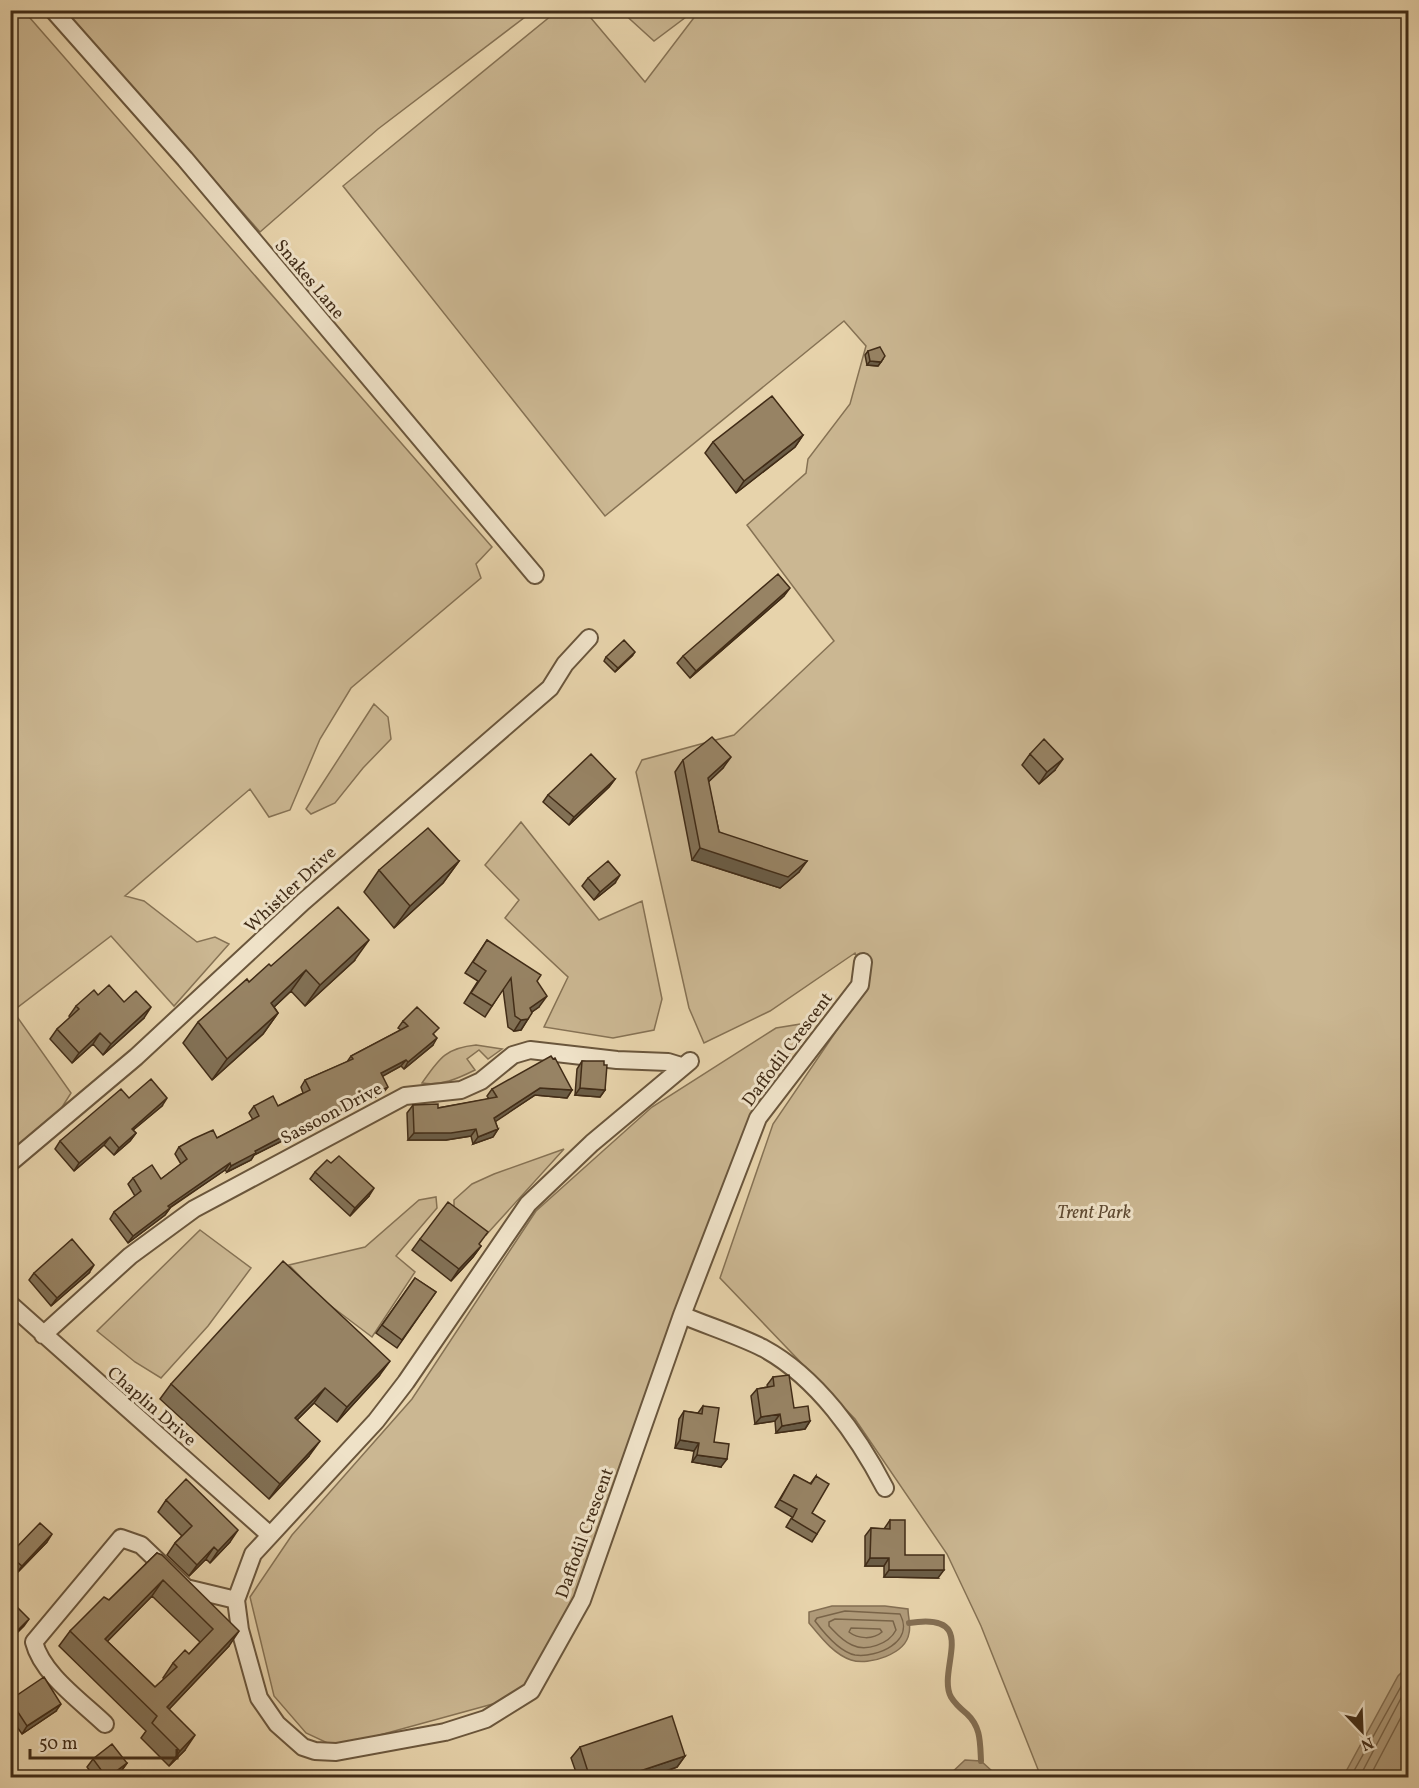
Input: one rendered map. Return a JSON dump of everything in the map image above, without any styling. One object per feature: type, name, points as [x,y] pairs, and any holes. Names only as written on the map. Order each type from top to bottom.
[{"type":"street","name":"Snakes Lane","points":[[53,10],[185,159],[535,575]]},
{"type":"street","name":"Whistler Drive","points":[[10,1163],[136,1057],[303,902],[550,688],[565,664],[589,638]]},
{"type":"street","name":"Daffodil Crescent","points":[[686,1063],[592,1143],[528,1204],[382,1413],[253,1554],[236,1600],[240,1630],[259,1698],[277,1724],[303,1747],[315,1751],[336,1752],[371,1748],[445,1732],[486,1719],[531,1691],[582,1600],[682,1316],[758,1118],[860,985],[863,962]]},
{"type":"street","name":"Sassoon Drive","points":[[43,1335],[130,1256],[194,1209],[405,1096],[461,1090],[481,1081],[513,1055],[530,1050],[617,1060],[686,1063]]},
{"type":"street","name":"Chaplin Drive","points":[[10,1304],[270,1535]]},
{"type":"street","points":[[682,1316],[763,1348],[788,1365],[825,1400],[859,1445],[885,1488]]},
{"type":"street","points":[[105,1724],[43,1661],[37,1654],[33,1642],[121,1538],[141,1545],[186,1588],[236,1600]]},
{"type":"green space","points":[[23,10],[492,547],[476,564],[481,578],[351,688],[320,739],[290,810],[269,817],[250,789],[125,896],[144,901],[197,942],[215,937],[229,944],[174,1006],[111,936],[13,1011],[71,1093],[59,1112],[11,1154],[10,11]]},
{"type":"green space","points":[[65,11],[533,11],[378,129],[260,232]]},
{"type":"green space","name":"Trent Park","points":[[557,11],[585,11],[645,82],[699,11],[1408,11],[1408,1777],[1041,1777],[981,1626],[947,1554],[855,1419],[720,1278],[773,1124],[869,983],[855,953],[770,1011],[704,1043],[689,1008],[636,772],[642,760],[734,735],[834,641],[747,525],[806,473],[808,459],[850,404],[866,346],[844,321],[605,516],[343,186]]},
{"type":"green space","points":[[621,11],[694,11],[654,41]]},
{"type":"green space","points":[[374,704],[388,717],[391,739],[363,768],[335,803],[311,814],[306,809]]},
{"type":"green space","points":[[521,822],[599,920],[642,901],[662,999],[654,1030],[613,1038],[544,1027],[568,977],[505,918],[519,900],[485,865]]},
{"type":"green space","points":[[801,1024],[801,1035],[750,1117],[570,1612],[533,1681],[500,1702],[336,1747],[306,1733],[274,1696],[250,1597],[292,1535],[412,1399],[536,1211],[652,1107],[776,1028]]},
{"type":"green space","points":[[476,1045],[502,1049],[488,1059],[479,1050],[467,1059],[475,1070],[462,1076],[442,1083],[422,1083],[444,1056],[457,1049]]},
{"type":"green space","points":[[564,1149],[486,1235],[454,1212],[454,1200],[472,1184]]},
{"type":"green space","points":[[436,1197],[437,1208],[396,1256],[415,1272],[372,1337],[323,1300],[289,1265],[365,1247],[419,1200]]},
{"type":"green space","points":[[200,1230],[251,1268],[208,1326],[161,1378],[135,1362],[97,1331]]},
{"type":"water","points":[[832,1606],[885,1606],[908,1609],[909,1633],[901,1647],[886,1657],[867,1661],[851,1660],[838,1654],[809,1623],[809,1612]]},
{"type":"water","points":[[1408,1666],[1408,1777],[1343,1777],[1398,1676]]},
{"type":"water","points":[[965,1760],[981,1761],[992,1771],[992,1777],[947,1777]]},
{"type":"building","points":[[880,347],[885,356],[881,362],[870,361],[868,351]]},
{"type":"building","points":[[772,396],[803,435],[744,481],[713,442]]},
{"type":"building","points":[[778,574],[790,588],[696,671],[683,656]]},
{"type":"building","points":[[624,640],[635,652],[618,668],[606,657]]},
{"type":"building","points":[[712,737],[731,757],[708,778],[719,832],[807,861],[788,877],[700,848],[683,760]]},
{"type":"building","points":[[1044,739],[1063,759],[1047,772],[1030,754]]},
{"type":"building","points":[[591,754],[615,779],[574,817],[548,795]]},
{"type":"building","points":[[428,828],[459,861],[410,906],[379,870]]},
{"type":"building","points":[[608,861],[620,875],[600,892],[588,878]]},
{"type":"building","points":[[338,907],[369,940],[320,985],[306,970],[271,1003],[278,1013],[227,1059],[198,1022],[247,979],[249,982],[269,964],[271,966]]},
{"type":"building","points":[[487,940],[541,975],[537,981],[547,996],[530,1008],[532,1013],[528,1019],[521,1020],[515,1016],[511,978],[492,1006],[471,993],[486,971],[473,962]]},
{"type":"building","points":[[109,985],[124,1002],[136,991],[151,1007],[111,1044],[100,1033],[79,1053],[57,1029],[79,1009],[76,1006],[94,990],[98,995]]},
{"type":"building","points":[[417,1007],[439,1028],[433,1034],[437,1038],[408,1062],[406,1060],[381,1073],[388,1087],[297,1134],[295,1130],[231,1166],[230,1163],[168,1206],[170,1208],[133,1236],[114,1212],[141,1191],[133,1178],[152,1165],[161,1179],[187,1159],[179,1147],[213,1130],[217,1138],[259,1116],[254,1106],[273,1096],[278,1106],[310,1090],[305,1080],[353,1059],[351,1056],[408,1026],[403,1021]]},
{"type":"building","points":[[551,1056],[555,1058],[572,1090],[540,1088],[494,1118],[498,1129],[478,1137],[476,1129],[451,1133],[414,1133],[413,1105],[438,1104],[438,1108],[497,1097],[492,1089]]},
{"type":"building","points":[[582,1061],[604,1061],[604,1065],[607,1065],[605,1090],[580,1088]]},
{"type":"building","points":[[151,1079],[167,1098],[132,1129],[136,1133],[119,1148],[110,1137],[79,1163],[60,1141],[121,1089],[129,1098]]},
{"type":"building","points":[[339,1156],[374,1188],[355,1208],[315,1172],[327,1160],[331,1163]]},
{"type":"building","points":[[448,1202],[488,1232],[479,1244],[481,1246],[459,1269],[420,1239]]},
{"type":"building","points":[[72,1239],[94,1265],[57,1298],[34,1273]]},
{"type":"building","points":[[283,1261],[390,1361],[347,1407],[325,1388],[295,1418],[320,1441],[280,1484],[171,1384]]},
{"type":"building","points":[[415,1278],[436,1292],[402,1340],[382,1325]]},
{"type":"building","points":[[789,1375],[794,1408],[808,1406],[810,1421],[782,1426],[780,1414],[761,1417],[757,1389],[774,1386],[773,1377]]},
{"type":"building","points":[[703,1406],[719,1408],[714,1442],[729,1444],[727,1459],[697,1455],[699,1443],[680,1440],[684,1411],[702,1414]]},
{"type":"building","points":[[794,1475],[811,1484],[816,1476],[829,1484],[812,1513],[825,1521],[817,1534],[792,1519],[797,1509],[780,1500]]},
{"type":"building","points":[[186,1479],[238,1530],[218,1551],[214,1547],[197,1565],[175,1543],[192,1526],[166,1500]]},
{"type":"building","points":[[890,1520],[905,1520],[905,1555],[944,1555],[944,1570],[889,1570],[889,1558],[870,1558],[871,1528],[890,1529]]},
{"type":"building","points":[[40,1523],[52,1534],[22,1566],[10,1554]]},
{"type":"building","points":[[157,1553],[162,1555],[239,1631],[167,1707],[195,1735],[180,1751],[152,1723],[157,1716],[70,1631],[104,1597],[109,1600]],"holes":[[[163,1580],[213,1629],[189,1654],[185,1650],[173,1663],[177,1667],[155,1687],[105,1639]]]},
{"type":"building","points":[[10,1600],[29,1619],[10,1638]]},
{"type":"building","points":[[44,1677],[61,1704],[27,1726],[10,1700]]},
{"type":"building","points":[[672,1716],[685,1756],[619,1778],[590,1778],[580,1747]]},
{"type":"building","points":[[112,1744],[127,1763],[107,1778],[93,1759]]},
{"type":"waterway","points":[[909,1623],[931,1622],[944,1626],[950,1634],[952,1645],[948,1686],[953,1700],[975,1724],[979,1735],[981,1761]]}]
